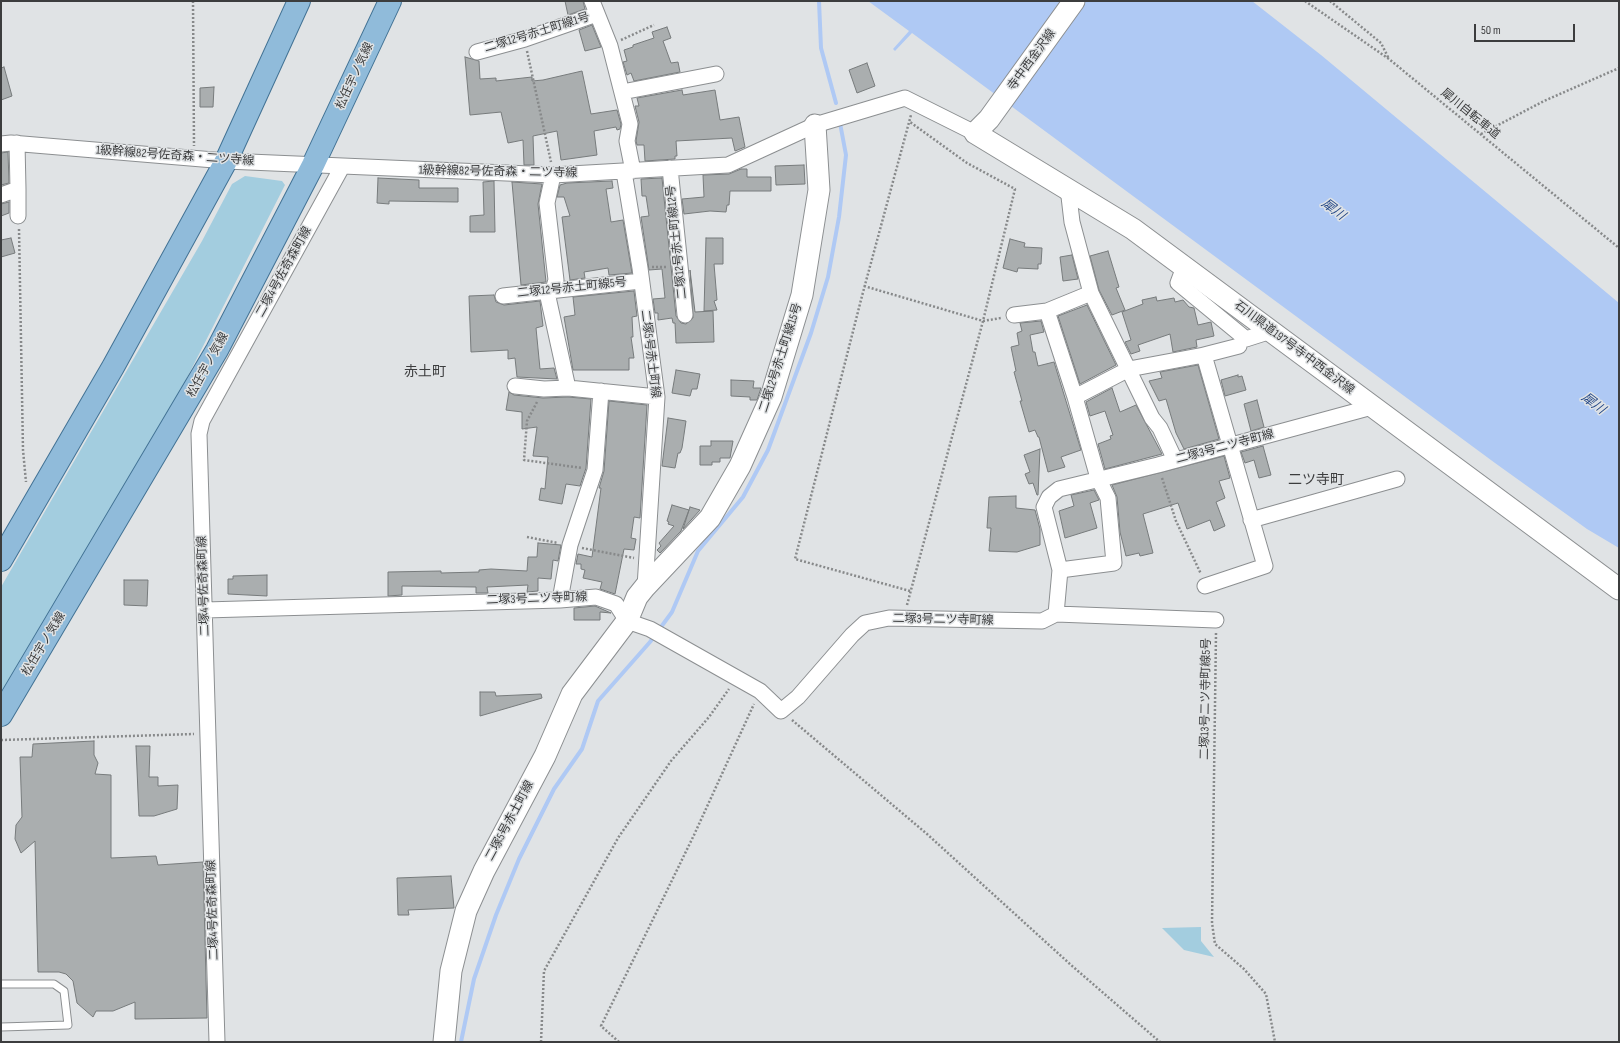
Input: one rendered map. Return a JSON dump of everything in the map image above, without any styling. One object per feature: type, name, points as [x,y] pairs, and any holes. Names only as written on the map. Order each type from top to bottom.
[{"type":"main road","points":[[1,560],[112,367],[226,161],[299,1]]},
{"type":"main road","name":"松任宇ノ気線","points":[[1,715],[182,412],[217,350],[313,166],[390,1]]},
{"type":"street","name":"寺中西金沢線","points":[[982,126],[1074,1]]},
{"type":"street","name":"二塚12号赤土町線1号","points":[[477,52],[525,39],[596,6]]},
{"type":"street","name":"二塚5号赤土町線","points":[[596,6],[610,46],[630,124],[627,141],[628,171],[640,274],[657,397],[645,586]]},
{"type":"street","points":[[622,92],[716,74]]},
{"type":"street","name":"1級幹線82号佐奇森・二ツ寺線","points":[[1,144],[18,143],[226,161],[313,166],[553,175],[728,165],[815,125],[905,98],[915,103],[982,126]]},
{"type":"street","name":"二塚12号赤土町線15号","points":[[627,621],[645,586],[710,518],[740,466],[770,397],[802,295],[820,190],[815,125]]},
{"type":"street","name":"石川県道197号寺中西金沢線","points":[[982,126],[1068,188],[1133,229],[1619,590]]},
{"type":"street","points":[[18,143],[18,216]]},
{"type":"street","name":"二塚4号佐奇森町線","points":[[216,1042],[199,434],[202,421],[342,167]]},
{"type":"street","name":"二塚12号赤土町線12号","points":[[670,168],[685,315]]},
{"type":"street","points":[[553,175],[547,203],[556,280],[553,290],[548,297],[568,388]]},
{"type":"street","points":[[1068,188],[1072,222],[1091,293],[1152,418],[1160,428],[1175,460]]},
{"type":"street","points":[[1,195],[18,189]]},
{"type":"street","name":"二塚12号赤土町線5号","points":[[504,296],[553,290],[640,274]]},
{"type":"street","points":[[1014,315],[1047,311],[1091,293]]},
{"type":"street","points":[[1047,311],[1076,397],[1098,478],[1108,498],[1114,563],[1060,570]]},
{"type":"street","points":[[1076,397],[1129,369],[1204,355],[1239,346]]},
{"type":"street","points":[[1204,355],[1264,566],[1205,586]]},
{"type":"street","points":[[515,386],[544,389],[568,388],[657,397]]},
{"type":"street","points":[[560,600],[570,546],[595,470],[601,391]]},
{"type":"street","name":"二塚3号二ツ寺町線","points":[[781,711],[798,697],[852,635],[865,623],[890,618],[1042,621],[1056,614],[1060,570],[1044,507],[1049,497],[1059,489],[1098,478],[1158,465],[1372,407]]},
{"type":"street","points":[[182,412],[199,434]]},
{"type":"street","points":[[1252,520],[1397,479]]},
{"type":"street","name":"二塚3号二ツ寺町線","points":[[205,610],[560,600],[596,597],[616,604],[627,621]]},
{"type":"street","points":[[1056,614],[1216,620]]},
{"type":"street","name":"二塚5号赤土町線","points":[[444,1042],[451,971],[466,911],[484,871],[545,756],[572,694],[627,621]]},
{"type":"street","points":[[627,621],[650,629],[760,691],[781,711]]},
{"type":"lane","points":[[1,984],[54,984],[64,991],[68,1025],[1,1027]]},
{"type":"path","points":[[192,1],[194,158]]},
{"type":"path","name":"犀川自転車道","points":[[1305,1],[1389,59],[1619,248]]},
{"type":"path","points":[[1330,1],[1381,43],[1389,59]]},
{"type":"path","points":[[610,46],[654,25]]},
{"type":"path","points":[[525,39],[553,175]]},
{"type":"path","points":[[1481,134],[1544,100],[1619,68]]},
{"type":"path","points":[[910,591],[795,559],[864,286],[915,103]]},
{"type":"path","points":[[903,619],[983,321],[1015,189],[967,163],[910,122]]},
{"type":"path","points":[[18,216],[21,300],[23,450],[29,511]]},
{"type":"path","points":[[640,274],[680,266]]},
{"type":"path","points":[[864,286],[983,321],[1014,315]]},
{"type":"path","points":[[544,389],[527,421],[524,460],[595,470]]},
{"type":"path","points":[[1158,465],[1176,521],[1199,567],[1205,586]]},
{"type":"path","points":[[528,537],[646,560]]},
{"type":"path","name":"二塚13号二ツ寺町線5号","points":[[1216,620],[1212,923],[1215,944],[1244,969],[1266,994],[1275,1042]]},
{"type":"path","points":[[541,1042],[544,971],[618,838],[671,761],[709,717],[737,678]]},
{"type":"path","points":[[619,1042],[601,1026],[694,835],[760,691]]},
{"type":"path","points":[[781,711],[905,815],[1071,965],[1160,1042]]},
{"type":"path","points":[[1,740],[207,734]]},
{"type":"shaded area","points":[[245,176],[282,181],[285,185],[164,423],[39,633],[1,693],[1,587],[202,241],[232,184]]},
{"type":"shaded area","points":[[1201,927],[1201,941],[1214,957],[1184,950],[1162,928]]},
{"type":"water","name":"犀川","points":[[868,1],[1252,1],[1321,55],[1619,303],[1619,548],[1587,529],[1495,463],[912,33],[895,51],[893,49],[909,31]]},
{"type":"building","points":[[565,1],[583,1],[585,9],[568,15]]},
{"type":"building","points":[[592,25],[601,47],[585,51],[579,30]]},
{"type":"building","points":[[667,27],[671,38],[663,41],[671,63],[678,62],[680,72],[634,81],[631,73],[627,75],[623,62],[627,61],[624,50],[633,47],[633,45],[654,38],[652,32]]},
{"type":"building","points":[[465,57],[479,61],[480,79],[496,78],[496,81],[532,77],[532,81],[543,80],[582,71],[591,114],[617,110],[621,124],[620,129],[617,130],[616,127],[594,131],[597,155],[561,160],[557,131],[533,136],[534,165],[524,165],[523,140],[508,143],[501,112],[470,115]]},
{"type":"building","points":[[867,63],[875,86],[857,93],[849,70]]},
{"type":"building","points":[[4,67],[12,96],[1,100],[1,68]]},
{"type":"building","points":[[214,87],[213,107],[200,107],[200,88]]},
{"type":"building","points":[[682,90],[683,95],[715,90],[720,120],[739,117],[745,147],[735,151],[732,138],[676,141],[677,156],[675,156],[675,159],[645,161],[644,145],[637,145],[636,141],[639,122],[635,106],[639,106],[637,98]]},
{"type":"building","points":[[8,152],[9,183],[1,185],[1,153]]},
{"type":"building","points":[[804,165],[805,184],[776,185],[775,166]]},
{"type":"building","points":[[741,169],[747,169],[747,177],[771,177],[771,191],[730,191],[729,205],[727,205],[726,212],[710,211],[684,214],[682,199],[704,197],[703,175],[729,174]]},
{"type":"building","points":[[378,178],[419,180],[419,188],[458,188],[458,202],[389,201],[389,204],[377,203]]},
{"type":"building","points":[[662,178],[676,316],[681,323],[686,324],[693,318],[690,270],[695,312],[713,311],[714,342],[676,343],[675,323],[673,323],[672,318],[658,320],[658,313],[655,313],[653,299],[665,298],[662,269],[649,270],[641,217],[649,216],[646,196],[642,196],[641,179]]},
{"type":"building","points":[[494,181],[495,232],[470,232],[470,216],[484,215],[483,182]]},
{"type":"building","points":[[612,181],[613,188],[606,189],[611,222],[623,220],[632,273],[609,275],[608,268],[584,272],[585,278],[570,280],[562,217],[570,216],[564,197],[557,197],[560,185],[567,183]]},
{"type":"building","points":[[512,182],[542,184],[538,204],[546,282],[521,285]]},
{"type":"building","points":[[9,202],[9,213],[1,216],[1,204]]},
{"type":"building","points":[[11,238],[15,253],[1,257],[1,240]]},
{"type":"building","points":[[706,238],[723,238],[723,264],[714,264],[717,300],[714,301],[717,310],[704,311]]},
{"type":"building","points":[[1010,239],[1025,243],[1024,247],[1042,248],[1041,264],[1038,264],[1038,269],[1018,268],[1017,272],[1003,268]]},
{"type":"building","points":[[1108,251],[1119,287],[1116,288],[1125,310],[1112,315],[1099,290],[1090,256]]},
{"type":"building","points":[[1072,255],[1078,279],[1063,281],[1060,257]]},
{"type":"building","points":[[634,291],[637,316],[632,317],[633,337],[631,337],[634,358],[629,358],[629,370],[573,370],[564,317],[575,315],[573,297]]},
{"type":"building","points":[[494,295],[496,302],[504,305],[540,301],[543,326],[536,328],[540,369],[554,368],[557,379],[517,377],[515,358],[508,359],[508,350],[471,352],[469,296]]},
{"type":"building","points":[[1156,297],[1157,301],[1174,298],[1175,302],[1183,300],[1189,307],[1194,308],[1198,325],[1211,322],[1214,336],[1196,340],[1197,347],[1173,352],[1170,334],[1138,345],[1140,351],[1131,354],[1125,342],[1131,340],[1122,312],[1143,304],[1142,300]]},
{"type":"building","points":[[1087,305],[1116,365],[1080,384],[1058,316]]},
{"type":"building","points":[[1041,321],[1044,332],[1030,335],[1033,352],[1035,352],[1038,366],[1054,362],[1081,450],[1061,457],[1065,467],[1048,472],[1039,437],[1035,430],[1029,432],[1020,401],[1022,401],[1014,372],[1016,371],[1011,347],[1019,345],[1017,333],[1022,331],[1020,323]]},
{"type":"building","points":[[1198,365],[1219,439],[1184,449],[1176,433],[1166,399],[1159,401],[1149,381],[1162,378],[1160,372]]},
{"type":"building","points":[[676,370],[700,374],[697,389],[692,389],[690,396],[672,393]]},
{"type":"building","points":[[1238,375],[1238,377],[1242,376],[1246,390],[1225,396],[1221,380]]},
{"type":"building","points":[[731,380],[754,381],[753,388],[761,388],[757,400],[750,400],[750,397],[731,396]]},
{"type":"building","points":[[1112,388],[1120,412],[1136,405],[1162,454],[1105,469],[1098,444],[1111,439],[1110,436],[1113,435],[1105,411],[1090,416],[1086,402]]},
{"type":"building","points":[[509,392],[514,395],[543,398],[568,397],[591,399],[586,468],[580,486],[566,484],[562,504],[539,500],[541,488],[545,489],[548,457],[533,456],[537,427],[522,429],[522,412],[506,410]]},
{"type":"building","points":[[1257,400],[1264,427],[1251,431],[1244,404]]},
{"type":"building","points":[[609,401],[647,405],[640,518],[634,517],[631,538],[636,539],[634,550],[624,549],[615,594],[600,589],[602,582],[583,578],[585,570],[581,569],[581,564],[576,564],[578,554],[592,557],[601,488],[599,488],[604,471]]},
{"type":"building","points":[[668,418],[686,421],[682,448],[680,453],[678,453],[675,468],[662,466]]},
{"type":"building","points":[[711,441],[733,441],[730,458],[720,458],[720,462],[712,462],[712,465],[700,465],[700,446],[711,446]]},
{"type":"building","points":[[1263,446],[1271,475],[1259,478],[1254,460],[1245,463],[1241,452]]},
{"type":"building","points":[[1040,449],[1037,495],[1033,483],[1029,484],[1025,474],[1030,472],[1024,455]]},
{"type":"building","points":[[1224,456],[1230,478],[1219,481],[1225,498],[1216,502],[1225,526],[1214,531],[1210,520],[1187,529],[1178,503],[1143,514],[1153,553],[1140,556],[1139,553],[1126,556],[1120,532],[1117,497],[1112,485]]},
{"type":"building","points":[[1094,490],[1099,500],[1090,503],[1097,528],[1065,538],[1059,511],[1074,506],[1071,495]]},
{"type":"building","points":[[1016,496],[1016,508],[1035,510],[1040,529],[1040,545],[1017,552],[989,551],[991,528],[987,528],[989,497]]},
{"type":"building","points":[[672,505],[689,510],[681,531],[660,553],[657,550],[661,546],[659,543],[674,526],[668,524],[669,522],[667,521]]},
{"type":"building","points":[[690,507],[700,510],[683,529]]},
{"type":"building","points":[[538,543],[561,545],[558,561],[553,560],[551,579],[538,578],[538,591],[527,592],[528,585],[487,587],[488,593],[476,593],[476,587],[402,586],[402,595],[388,596],[388,572],[479,572],[479,570],[491,569],[527,571],[528,557],[537,557]]},
{"type":"building","points":[[267,575],[267,596],[228,594],[228,579],[233,579],[233,576]]},
{"type":"building","points":[[124,580],[148,580],[147,606],[124,605]]},
{"type":"building","points":[[595,606],[611,613],[600,612],[600,620],[574,620],[574,608]]},
{"type":"building","points":[[480,692],[495,692],[496,696],[541,694],[542,698],[480,716]]},
{"type":"building","points":[[94,741],[94,755],[98,763],[95,774],[111,775],[111,858],[156,856],[158,865],[203,862],[207,1018],[135,1019],[135,1002],[113,1011],[96,1011],[93,1017],[77,1003],[73,981],[66,974],[59,972],[38,972],[35,841],[21,853],[15,839],[16,825],[22,817],[20,757],[32,757],[33,744]]},
{"type":"building","points":[[136,746],[150,746],[149,777],[158,777],[158,786],[178,785],[177,809],[154,816],[139,816]]},
{"type":"building","points":[[451,876],[454,908],[408,910],[409,915],[398,915],[397,878]]},
{"type":"waterway","points":[[819,1],[821,48],[836,103]]},
{"type":"waterway","points":[[461,1042],[474,979],[496,915],[519,859],[554,789],[582,749],[598,701],[650,642],[672,612],[698,551],[743,497],[768,450],[811,333],[828,277],[839,217],[846,155],[840,123]]},
{"type":"district","name":"赤土町","points":[[425,372]]},
{"type":"district","name":"二ツ寺町","points":[[1316,480]]}]
